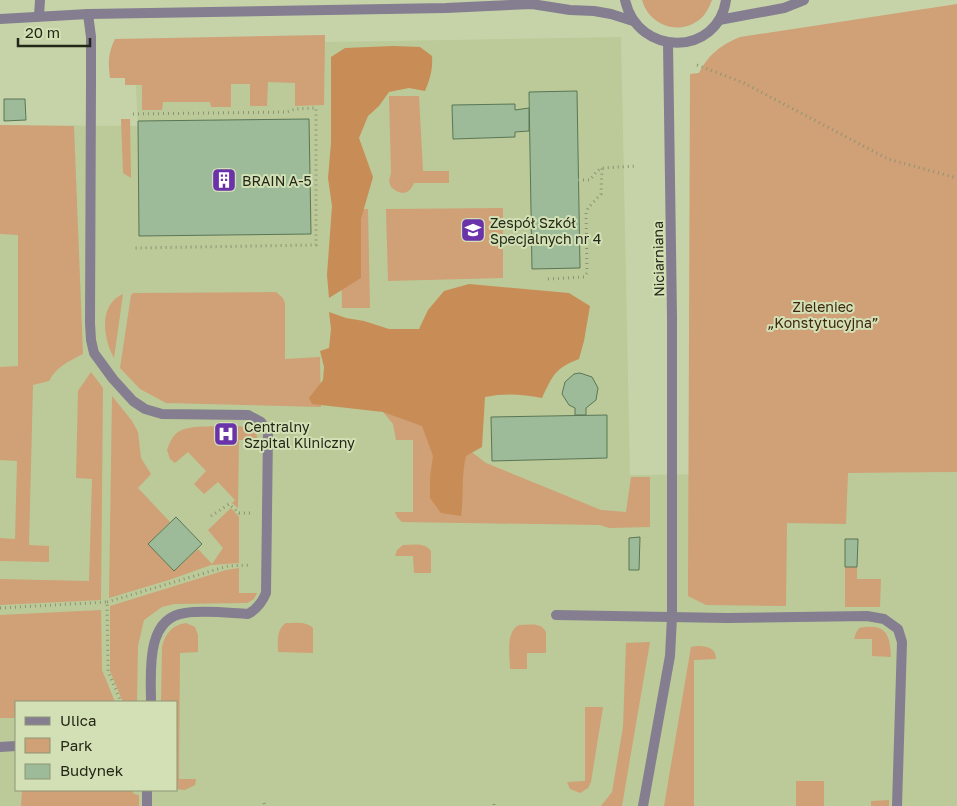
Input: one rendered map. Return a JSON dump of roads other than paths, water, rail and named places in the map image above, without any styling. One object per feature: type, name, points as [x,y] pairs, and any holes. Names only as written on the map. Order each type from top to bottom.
[{"type":"street","points":[[39,16],[40,0]]},
{"type":"street","points":[[532,4],[544,0]]},
{"type":"street","points":[[626,0],[633,21]]},
{"type":"street","points":[[0,20],[88,14],[446,8],[532,4],[570,10],[594,10],[611,14],[633,21],[648,35],[668,43],[684,42],[698,38],[707,32],[719,20],[726,0]]},
{"type":"street","points":[[719,20],[784,8],[804,0]]},
{"type":"street","points":[[88,14],[91,72],[90,323],[94,353],[113,379],[133,401],[145,409],[162,414],[248,415],[261,422],[268,433],[266,594],[257,609],[248,614],[185,613],[171,617],[156,634],[153,650],[151,701]]},
{"type":"street","name":"Niciarniana","points":[[643,806],[670,656],[672,617],[672,317],[668,43]]},
{"type":"street","points":[[556,615],[727,618],[867,616],[884,619],[898,629],[902,642],[897,806]]},
{"type":"street","points":[[0,747],[15,746]]},
{"type":"street","points":[[147,791],[147,806]]},
{"type":"place","name":"BRAIN A-5","points":[[224,180]]},
{"type":"place","name":"Zespół Szkół Specjalnych nr 4","points":[[473,230]]},
{"type":"place","name":"Centralny Szpital Kliniczny","points":[[226,434]]},
{"type":"park label","name":"Zieleniec „Konstytucyjna”","points":[[823,314]]}]
